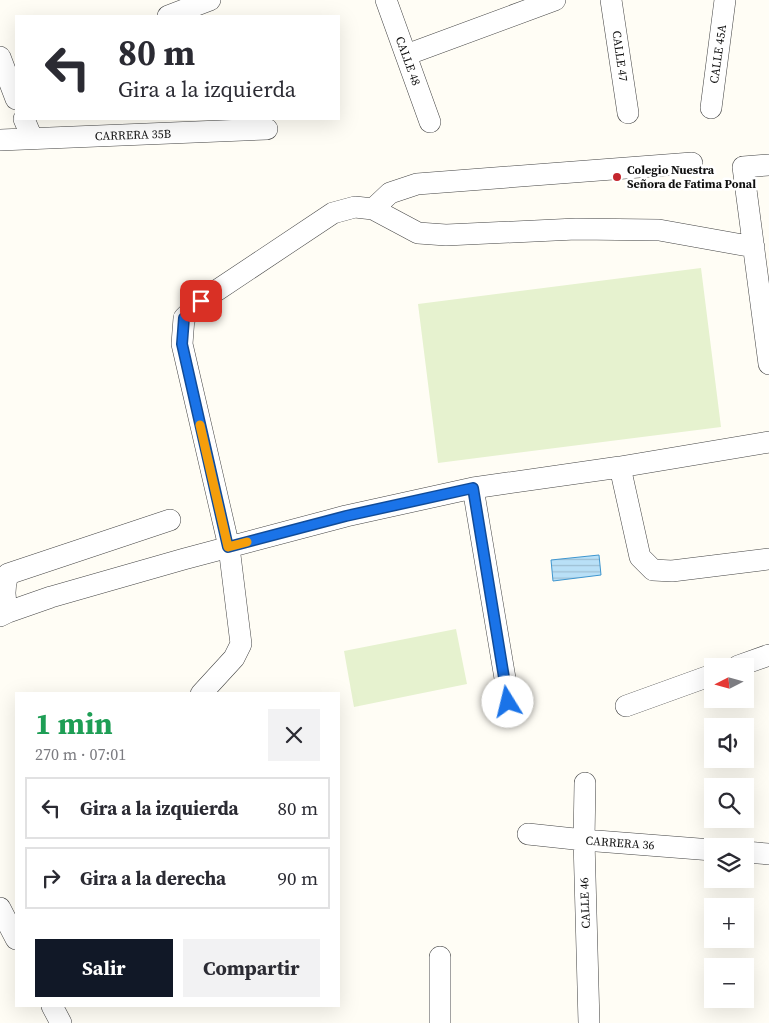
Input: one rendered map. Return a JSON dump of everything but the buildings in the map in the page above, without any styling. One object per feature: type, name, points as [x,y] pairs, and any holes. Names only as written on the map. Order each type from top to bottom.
[{"type":"street","points":[[171,15],[210,0]]},
{"type":"street","name":"CALLE 48","points":[[386,0],[430,122]]},
{"type":"street","points":[[406,55],[555,0]]},
{"type":"street","name":"CALLE 47","points":[[611,0],[628,113]]},
{"type":"street","name":"CALLE 45A","points":[[711,108],[725,0]]},
{"type":"street","points":[[0,58],[12,77],[15,94]]},
{"type":"street","points":[[24,120],[32,138]]},
{"type":"street","name":"CARRERA 35B","points":[[0,140],[267,129]]},
{"type":"street","points":[[373,209],[390,193],[417,184],[692,163]]},
{"type":"street","points":[[769,165],[743,167],[769,364]]},
{"type":"street","points":[[203,692],[234,658],[241,644],[228,547],[182,344],[184,318],[201,301],[333,213],[355,207],[373,209],[418,233],[446,235],[576,229],[659,230],[754,247]]},
{"type":"street","points":[[170,520],[8,574],[4,588],[4,614],[51,597],[346,516],[473,488],[530,478],[620,467],[769,442]]},
{"type":"street","points":[[620,467],[640,558],[653,570],[672,571],[769,559]]},
{"type":"street","points":[[473,488],[508,702]]},
{"type":"street","points":[[754,660],[769,655]]},
{"type":"street","points":[[626,706],[704,679]]},
{"type":"street","name":"CALLE 46","points":[[585,783],[584,840],[589,1023]]},
{"type":"street","name":"CARRERA 36","points":[[528,834],[704,849]]},
{"type":"street","points":[[754,853],[769,854]]},
{"type":"street","points":[[0,908],[15,937]]},
{"type":"street","points":[[440,957],[440,1023]]},
{"type":"street","points":[[53,1007],[61,1023]]},
{"type":"green space","points":[[701,268],[721,427],[438,463],[418,304]]},
{"type":"green space","points":[[456,629],[467,684],[354,707],[344,651]]},
{"type":"water","points":[[599,555],[601,575],[553,581],[551,560]]},
{"type":"slow traffic","points":[[200,425],[228,547],[247,542]]},
{"type":"place","name":"Colegio Nuestra Señora de Fatima Ponal","points":[[617,177]]},
{"type":"route","points":[[201,301],[184,318],[182,344],[228,547],[346,516],[473,488],[508,702]]}]
